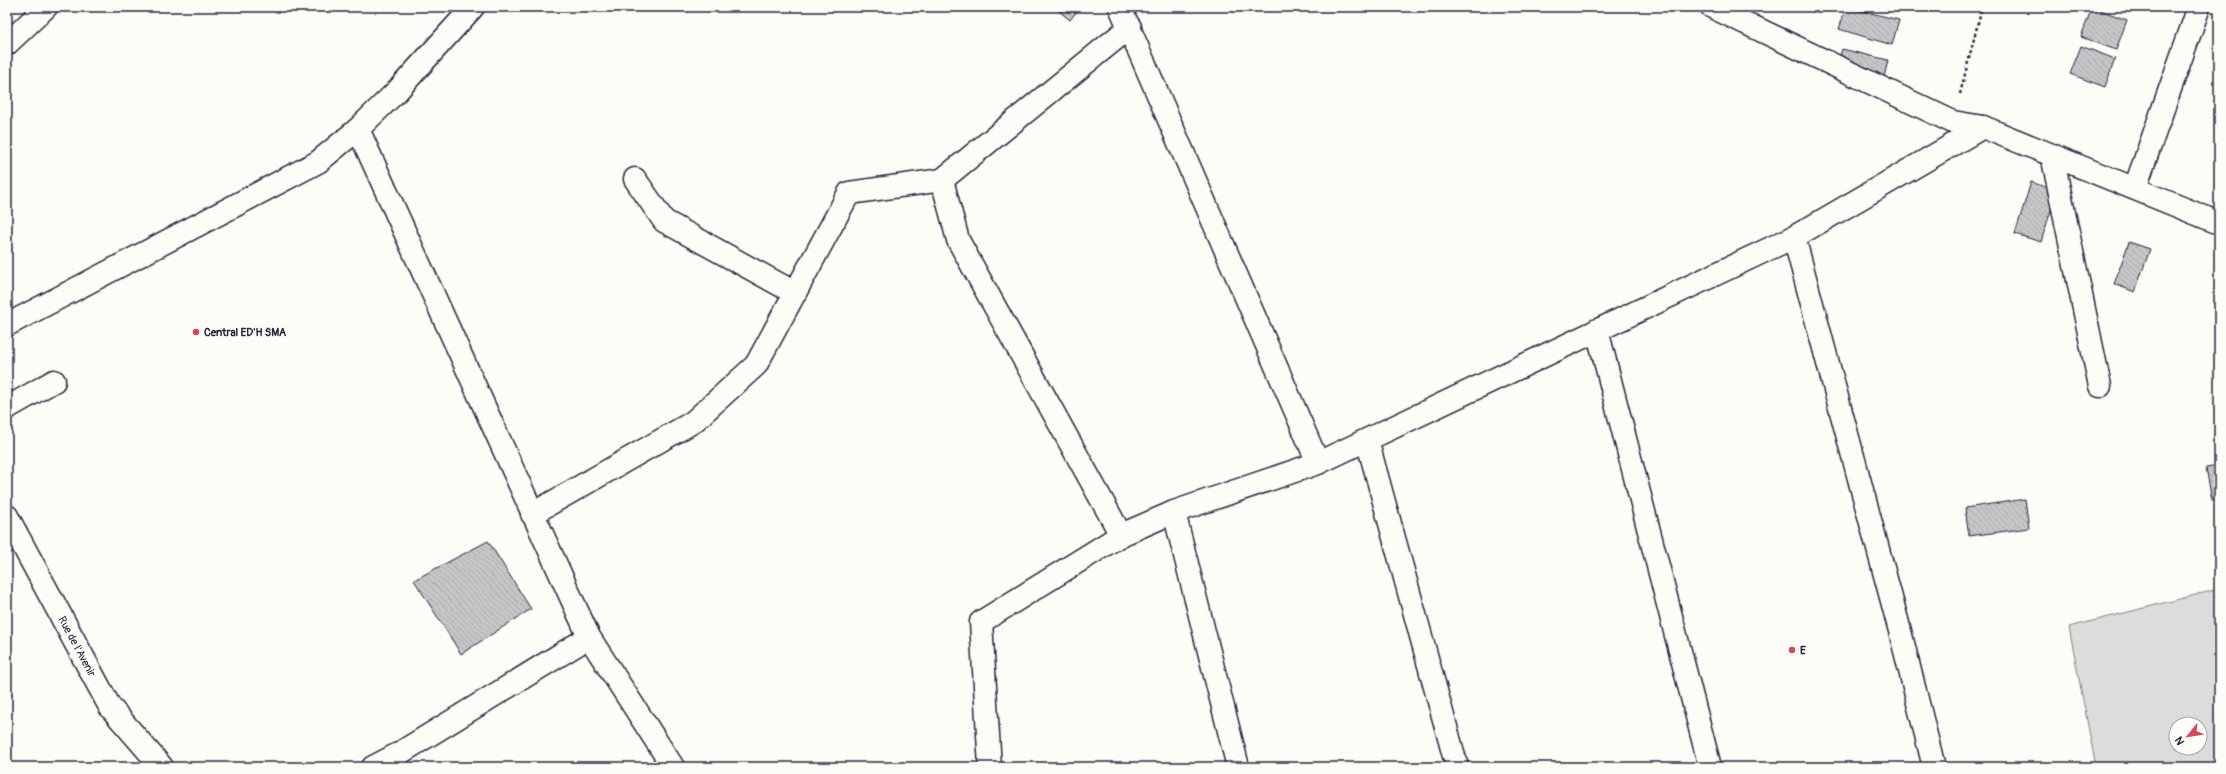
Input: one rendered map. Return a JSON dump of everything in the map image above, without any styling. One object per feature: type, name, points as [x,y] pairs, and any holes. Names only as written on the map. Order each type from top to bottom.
[{"type":"street","points":[[7,44],[46,7]]},
{"type":"street","points":[[7,325],[318,162],[358,129],[398,90],[473,7]]},
{"type":"street","points":[[1120,7],[1130,27],[1318,463]]},
{"type":"street","points":[[1714,7],[1953,122],[1983,127],[2219,222]]},
{"type":"street","points":[[2134,188],[2199,7]]},
{"type":"street","points":[[532,514],[693,422],[756,365],[849,193],[942,180],[1130,27]]},
{"type":"street","points":[[990,767],[981,622],[1121,534],[1174,512],[1318,463],[1367,440],[1794,237],[1983,127]]},
{"type":"street","points":[[358,129],[589,637],[673,767]]},
{"type":"street","points":[[2052,155],[2100,386]]},
{"type":"street","points":[[635,179],[664,221],[795,293]]},
{"type":"street","points":[[942,180],[958,240],[1121,534]]},
{"type":"street","points":[[1794,237],[1900,631],[1934,767]]},
{"type":"street","points":[[1597,330],[1710,767]]},
{"type":"street","points":[[7,408],[54,381]]},
{"type":"street","points":[[1367,440],[1457,767]]},
{"type":"street","points":[[1174,512],[1238,767]]},
{"type":"street","name":"Rue de l'Avenir","points":[[7,516],[110,707],[162,767]]},
{"type":"street","points":[[373,767],[405,760],[589,637]]},
{"type":"path","points":[[1953,122],[1982,7]]},
{"type":"shaded area","points":[[2219,589],[2219,767],[2096,767],[2069,627]]},
{"type":"building","points":[[1054,7],[1080,7],[1070,20]]},
{"type":"building","points":[[1846,7],[1899,20],[1892,45],[1839,29]]},
{"type":"building","points":[[2092,7],[2127,20],[2116,50],[2081,37]]},
{"type":"building","points":[[2081,46],[2115,59],[2105,87],[2070,74]]},
{"type":"building","points":[[1842,49],[1888,60],[1883,82],[1836,70]]},
{"type":"building","points":[[2031,182],[2057,191],[2041,242],[2015,234]]},
{"type":"building","points":[[2129,242],[2150,249],[2135,292],[2114,284]]},
{"type":"building","points":[[2219,466],[2219,499],[2212,500],[2206,468]]},
{"type":"building","points":[[2025,499],[2029,528],[1969,536],[1965,508]]},
{"type":"building","points":[[488,541],[531,609],[461,654],[414,580]]},
{"type":"place","name":"Central ED'H SMA","points":[[196,332]]},
{"type":"place","name":"E","points":[[1792,650]]}]
